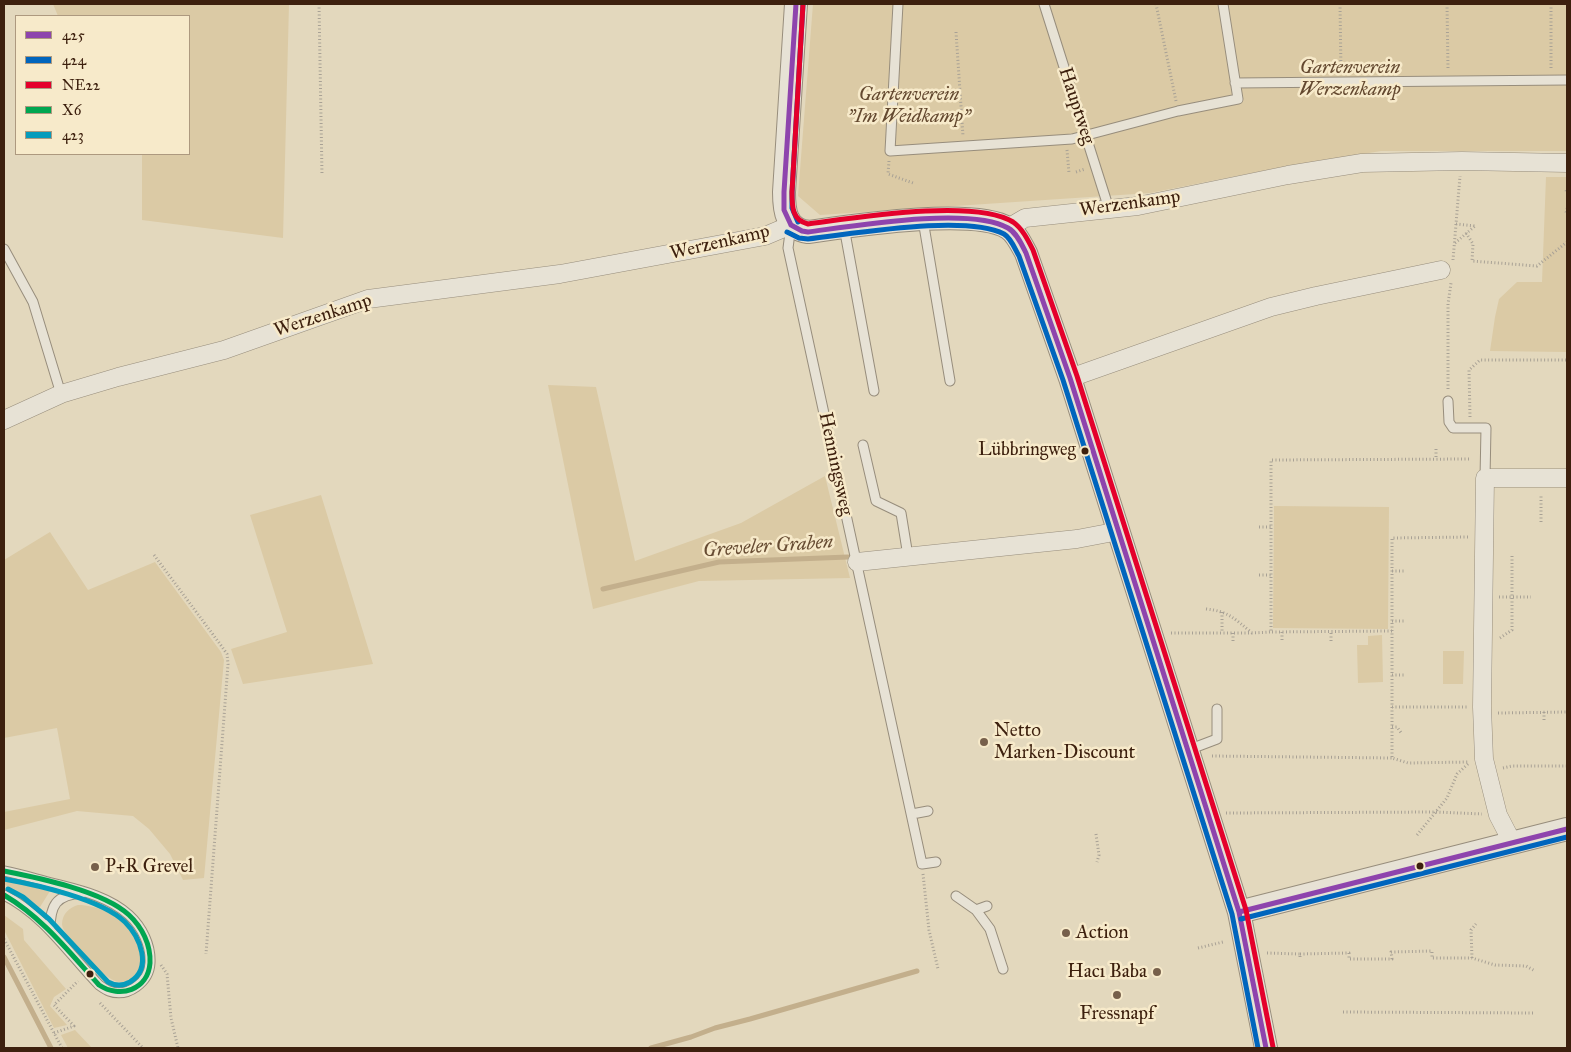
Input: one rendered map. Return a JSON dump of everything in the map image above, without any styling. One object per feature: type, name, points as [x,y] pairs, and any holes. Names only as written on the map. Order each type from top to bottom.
[{"type":"street","points":[[791,225],[784,210],[784,192],[796,4]]},
{"type":"street","name":"Werzenkamp","points":[[4,420],[61,394],[118,377],[224,350],[368,299],[568,273],[765,236],[791,225],[808,232],[844,227],[953,218],[983,220],[1008,228],[1025,218],[1138,206],[1288,175],[1362,163],[1462,161],[1567,163]]},
{"type":"street","points":[[1008,228],[1018,239],[1026,253],[1070,378],[1119,531],[1198,753],[1209,818],[1239,912],[1266,1048]]},
{"type":"street","points":[[1070,378],[1271,307],[1316,296],[1448,270]]},
{"type":"street","points":[[1512,842],[1497,810],[1480,764],[1475,710],[1483,641],[1485,478],[1567,478]]},
{"type":"street","points":[[857,562],[1078,540],[1119,531]]},
{"type":"street","points":[[1239,912],[1567,829]]},
{"type":"lane","points":[[898,4],[890,151],[1066,139],[1086,136],[1178,111],[1238,99],[1223,4]]},
{"type":"lane","name":"Hauptweg","points":[[1044,4],[1109,209]]},
{"type":"lane","points":[[1235,83],[1567,80]]},
{"type":"lane","points":[[923,220],[950,381]]},
{"type":"lane","name":"Henningsweg","points":[[791,225],[788,248],[922,864]]},
{"type":"lane","points":[[844,227],[874,392]]},
{"type":"lane","points":[[4,249],[33,302],[61,394]]},
{"type":"lane","points":[[1448,401],[1449,422],[1453,428],[1486,428],[1485,478]]},
{"type":"lane","points":[[863,444],[876,501],[901,513],[908,556]]},
{"type":"lane","points":[[1198,753],[1217,739],[1217,709]]},
{"type":"lane","points":[[912,814],[928,812]]},
{"type":"lane","points":[[922,864],[936,862]]},
{"type":"lane","points":[[4,871],[87,893],[117,906],[133,918],[144,934],[148,945],[150,965],[142,982],[137,987],[124,992],[109,991],[99,985],[50,930],[24,907],[4,895]]},
{"type":"lane","points":[[50,930],[52,907],[58,900],[71,894],[87,893]]},
{"type":"lane","points":[[956,896],[976,910],[990,929],[1003,970]]},
{"type":"lane","points":[[976,910],[987,906]]},
{"type":"path","points":[[318,4],[322,175]]},
{"type":"path","points":[[1156,4],[1178,111]]},
{"type":"path","points":[[1340,4],[1341,82]]},
{"type":"path","points":[[1447,4],[1448,82]]},
{"type":"path","points":[[1551,4],[1551,81]]},
{"type":"path","points":[[956,32],[963,146]]},
{"type":"path","points":[[1066,139],[1068,172]]},
{"type":"path","points":[[890,151],[888,174],[913,183]]},
{"type":"path","points":[[1448,401],[1448,270],[1454,244],[1462,161]]},
{"type":"path","points":[[1567,208],[1565,210],[1567,213]]},
{"type":"path","points":[[1454,244],[1475,226],[1456,224]]},
{"type":"path","points":[[1466,234],[1474,244],[1472,261],[1537,266],[1541,265],[1567,242]]},
{"type":"path","points":[[1470,423],[1469,370],[1480,360],[1567,360]]},
{"type":"path","points":[[1436,450],[1436,459]]},
{"type":"path","points":[[1271,632],[1271,460],[1470,459]]},
{"type":"path","points":[[1541,522],[1542,495]]},
{"type":"path","points":[[1259,527],[1271,527]]},
{"type":"path","points":[[1392,758],[1392,538],[1468,537]]},
{"type":"path","points":[[154,555],[227,654],[228,664],[206,954]]},
{"type":"path","points":[[1483,641],[1496,641],[1512,630],[1512,556]]},
{"type":"path","points":[[1392,571],[1404,571]]},
{"type":"path","points":[[1259,575],[1271,575]]},
{"type":"path","points":[[1484,597],[1531,597]]},
{"type":"path","points":[[1206,610],[1222,611],[1252,633]]},
{"type":"path","points":[[1222,611],[1222,633]]},
{"type":"path","points":[[1392,621],[1404,621]]},
{"type":"path","points":[[1170,633],[1331,631],[1374,633],[1392,631]]},
{"type":"path","points":[[1330,642],[1331,631]]},
{"type":"path","points":[[1282,632],[1282,641]]},
{"type":"path","points":[[1233,641],[1234,633]]},
{"type":"path","points":[[1392,675],[1404,675]]},
{"type":"path","points":[[1392,707],[1567,712]]},
{"type":"path","points":[[1544,712],[1544,721]]},
{"type":"path","points":[[1392,727],[1397,727],[1402,734]]},
{"type":"path","points":[[1198,753],[1392,758],[1408,763],[1567,766]]},
{"type":"path","points":[[1417,835],[1447,798],[1457,774],[1480,764]]},
{"type":"path","points":[[1209,818],[1226,813],[1436,812],[1482,814],[1497,810]]},
{"type":"path","points":[[1096,834],[1099,855],[1097,862]]},
{"type":"path","points":[[922,864],[929,930],[938,969]]},
{"type":"path","points":[[1472,958],[1471,930],[1476,924]]},
{"type":"path","points":[[4,939],[62,1048]]},
{"type":"path","points":[[1198,948],[1223,942]]},
{"type":"path","points":[[1261,954],[1349,953],[1349,959],[1392,959],[1391,952],[1432,951],[1432,958],[1472,958],[1495,966],[1526,966],[1535,971]]},
{"type":"path","points":[[1300,954],[1300,959]]},
{"type":"path","points":[[150,965],[160,965],[167,974],[171,1018],[178,1048]]},
{"type":"path","points":[[54,1033],[74,1026],[54,1005],[78,980]]},
{"type":"path","points":[[67,992],[71,996]]},
{"type":"path","points":[[100,1003],[143,1048]]},
{"type":"path","points":[[1343,1012],[1535,1013]]},
{"type":"green space","points":[[53,4],[289,4],[283,238],[142,220],[142,155],[190,155],[190,15],[58,15]]},
{"type":"green space","name":"Gartenverein \"Im Weidkamp\"","points":[[813,4],[1567,4],[1567,151],[1381,151],[1272,169],[1150,193],[820,215],[798,196]]},
{"type":"green space","points":[[1546,177],[1567,177],[1567,352],[1490,351],[1499,299],[1517,282],[1542,282]]},
{"type":"green space","points":[[548,385],[596,387],[635,561],[741,523],[825,476],[850,578],[699,581],[593,609]]},
{"type":"green space","points":[[321,495],[373,664],[243,684],[231,649],[287,632],[250,515]]},
{"type":"green space","points":[[1274,506],[1389,507],[1388,629],[1273,628]]},
{"type":"green space","points":[[50,532],[88,590],[155,562],[221,652],[224,660],[204,878],[183,880],[170,854],[149,829],[133,816],[77,811],[4,830],[4,812],[70,799],[57,728],[4,738],[4,560]]},
{"type":"green space","points":[[1382,635],[1383,682],[1358,683],[1357,645],[1368,645],[1368,636]]},
{"type":"green space","points":[[1443,651],[1464,651],[1463,684],[1443,684]]},
{"type":"green space","points":[[4,878],[49,889],[50,891],[40,907],[38,907],[4,884]]},
{"type":"green space","points":[[78,905],[106,911],[118,918],[130,931],[141,956],[140,966],[132,978],[119,982],[105,975],[69,938],[64,930],[62,920],[72,907]]},
{"type":"green space","points":[[4,915],[23,929],[24,940],[66,989],[54,997],[50,1006],[67,1025],[54,1028],[4,930]]},
{"type":"green space","points":[[75,1030],[92,1048],[68,1048],[61,1035]]},
{"type":"waterway","name":"Greveler Graben","points":[[603,589],[719,562],[848,557]]},
{"type":"waterway","points":[[4,957],[51,1048]]},
{"type":"waterway","points":[[651,1048],[917,971]]},
{"type":"transit line","name":"425","points":[[791,225],[784,210],[784,192],[796,4]]},
{"type":"transit line","name":"424","points":[[798,222],[792,208],[792,192],[803,4]]},
{"type":"transit line","name":"NE22","points":[[803,4],[792,192],[793,208],[796,216],[808,224],[883,214],[971,211],[995,215],[1013,222],[1022,231],[1033,250],[1077,376],[1246,910],[1273,1047]]},
{"type":"transit line","name":"425","points":[[791,225],[808,232],[881,222],[967,218],[990,222],[1008,228],[1021,243],[1070,378],[1239,912],[1266,1048]]},
{"type":"transit line","name":"424","points":[[787,232],[799,238],[808,239],[908,227],[963,226],[986,228],[1004,234],[1013,244],[1063,380],[1232,914],[1258,1048]]},
{"type":"transit line","name":"425","points":[[1239,912],[1567,829]]},
{"type":"transit line","name":"424","points":[[1241,919],[1567,837]]},
{"type":"transit line","name":"X6","points":[[4,871],[87,892],[118,907],[129,915],[142,931],[149,950],[150,963],[144,980],[139,986],[124,991],[107,989],[99,985],[43,925],[4,895]]},
{"type":"transit line","name":"423","points":[[4,879],[68,894],[85,900],[101,906],[125,922],[135,936],[142,952],[141,969],[137,976],[130,982],[122,985],[108,982],[49,919],[23,897],[8,889]]},
{"type":"place","name":"Lübbringweg","points":[[1085,451]]},
{"type":"place","name":"Netto Marken-Discount","points":[[984,742]]},
{"type":"place","name":"P+R Grevel","points":[[95,867]]},
{"type":"place","name":"Action","points":[[1066,933]]},
{"type":"place","name":"Hacı Baba","points":[[1157,972]]},
{"type":"place","name":"Fressnapf","points":[[1117,995]]},
{"type":"park label","name":"Gartenverein Werzenkamp","points":[[1350,79]]}]
